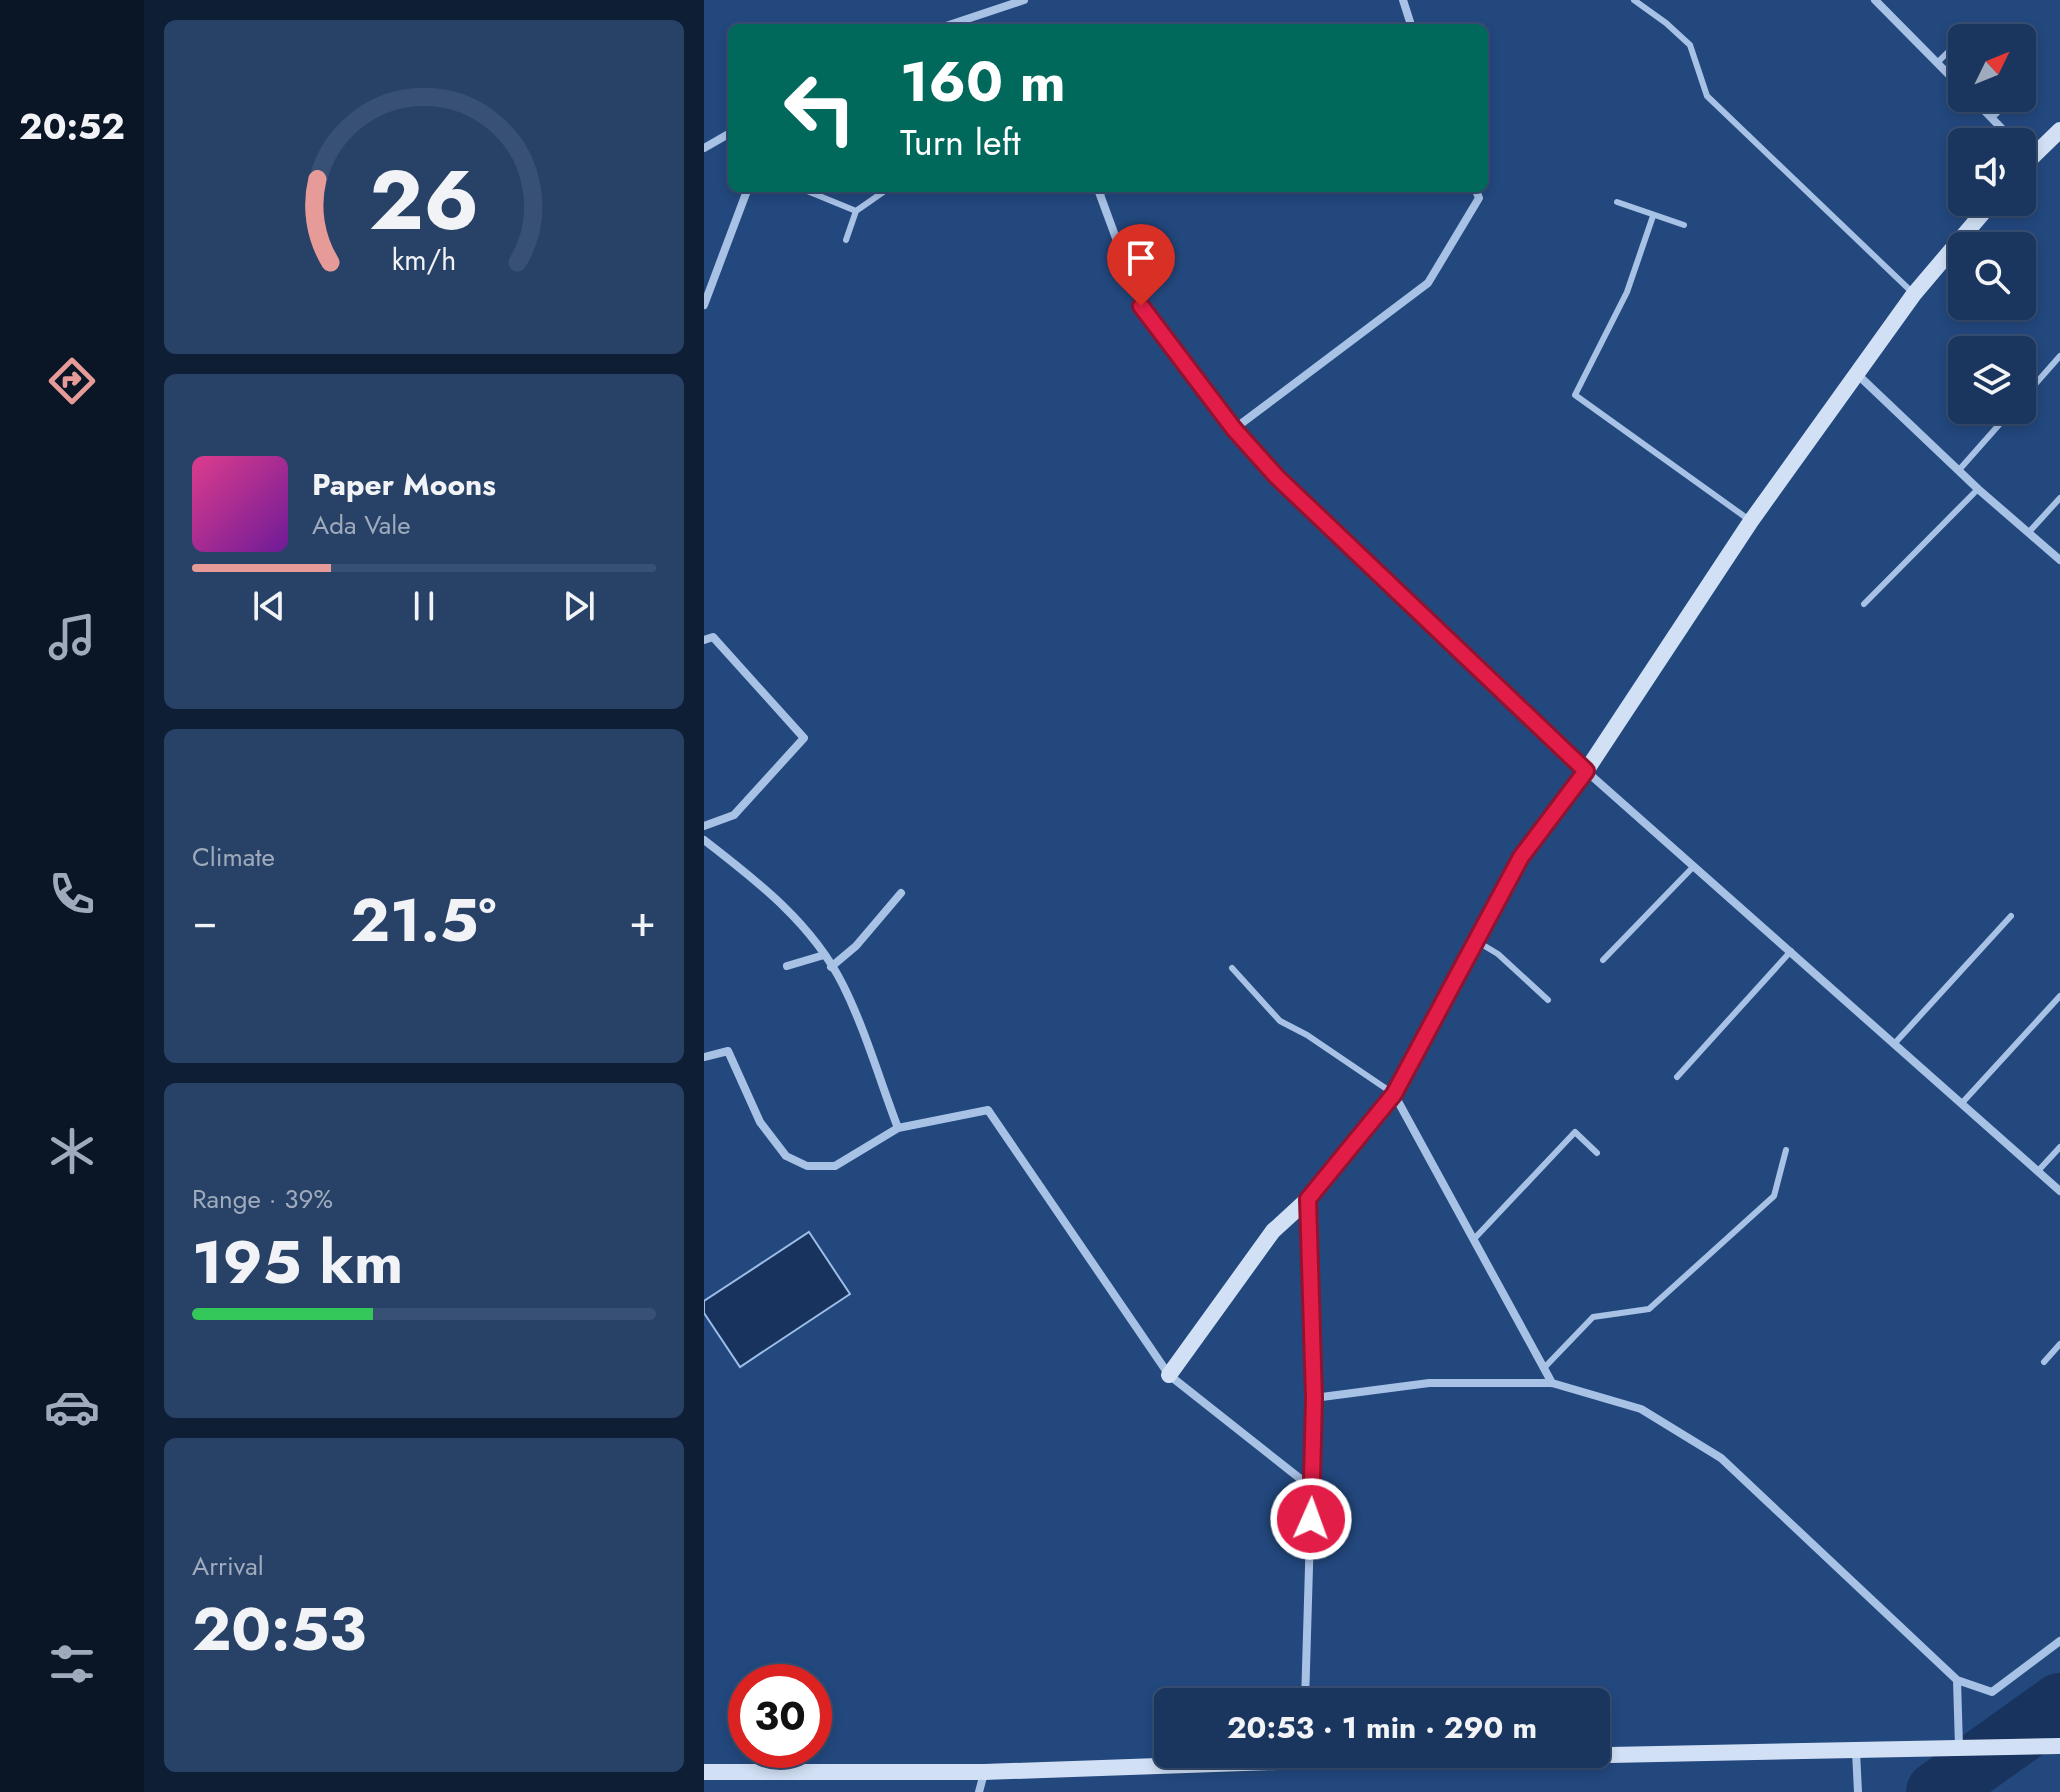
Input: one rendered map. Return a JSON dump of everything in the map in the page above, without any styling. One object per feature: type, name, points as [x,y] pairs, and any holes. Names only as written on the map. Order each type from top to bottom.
[{"type":"street","points":[[952,24],[1024,0]]},
{"type":"street","points":[[1403,0],[1411,24]]},
{"type":"street","points":[[1879,3],[1948,74]]},
{"type":"street","points":[[1986,112],[2002,128]]},
{"type":"street","points":[[2036,149],[2060,130]]},
{"type":"street","points":[[704,148],[728,134]]},
{"type":"street","points":[[704,305],[746,192]]},
{"type":"street","points":[[1099,192],[1141,306],[1234,429],[1277,477],[1586,771],[2060,1191]]},
{"type":"street","points":[[1234,429],[1428,283],[1479,198],[1477,192]]},
{"type":"street","points":[[1169,1375],[1273,1231],[1308,1199],[1394,1094],[1521,857],[1586,771],[1751,521],[1914,294],[1980,216]]},
{"type":"street","points":[[1857,374],[1978,489],[2060,560]]},
{"type":"street","points":[[704,640],[713,637],[804,738],[734,815],[704,826]]},
{"type":"street","points":[[704,840],[770,892],[817,944],[842,985],[898,1128]]},
{"type":"street","points":[[831,967],[856,946],[901,893]]},
{"type":"street","points":[[787,966],[824,955]]},
{"type":"street","points":[[704,1057],[728,1051],[760,1122],[786,1156],[807,1166],[835,1166],[898,1128],[988,1110],[1169,1375],[1312,1488]]},
{"type":"street","points":[[1394,1094],[1552,1383]]},
{"type":"street","points":[[1305,1688],[1314,1398],[1308,1199]]},
{"type":"street","points":[[1314,1398],[1429,1383],[1552,1383],[1641,1409],[1721,1458],[1957,1680],[1992,1692],[2060,1641]]},
{"type":"street","points":[[1957,1680],[1961,1748]]},
{"type":"street","points":[[1610,1754],[2060,1746]]},
{"type":"street","points":[[1855,1750],[1858,1792]]},
{"type":"street","points":[[704,1772],[984,1772],[1154,1765]]},
{"type":"street","points":[[979,1792],[984,1772]]},
{"type":"lane","points":[[1634,0],[1690,45],[1707,96],[1914,294]]},
{"type":"lane","points":[[1879,3],[1890,0]]},
{"type":"lane","points":[[1937,63],[1948,52]]},
{"type":"lane","points":[[1992,118],[1998,112]]},
{"type":"lane","points":[[810,192],[856,211]]},
{"type":"lane","points":[[846,240],[856,211],[883,192]]},
{"type":"lane","points":[[1617,202],[1684,225]]},
{"type":"lane","points":[[1653,216],[1627,292],[1575,395],[1751,521]]},
{"type":"lane","points":[[2036,383],[2060,356]]},
{"type":"lane","points":[[1959,470],[2000,424]]},
{"type":"lane","points":[[1864,604],[1978,489]]},
{"type":"lane","points":[[2029,532],[2060,498]]},
{"type":"lane","points":[[1603,960],[1694,866]]},
{"type":"lane","points":[[1895,1043],[2011,916]]},
{"type":"lane","points":[[1475,940],[1498,954],[1548,1000]]},
{"type":"lane","points":[[1677,1077],[1791,951]]},
{"type":"lane","points":[[1232,968],[1280,1021],[1307,1035],[1394,1094]]},
{"type":"lane","points":[[1962,1103],[2060,996]]},
{"type":"lane","points":[[1474,1239],[1575,1132],[1597,1153]]},
{"type":"lane","points":[[2038,1171],[2060,1147]]},
{"type":"lane","points":[[1544,1368],[1593,1317],[1649,1309],[1774,1196],[1786,1150]]},
{"type":"lane","points":[[2044,1362],[2060,1344]]},
{"type":"water","points":[[809,1232],[850,1294],[740,1367],[704,1313],[704,1301]]},
{"type":"waterway","points":[[1937,1792],[2060,1704]]},
{"type":"route","points":[[1141,306],[1234,429],[1277,477],[1586,771],[1521,857],[1394,1094],[1308,1199],[1314,1398],[1311,1519]]}]
